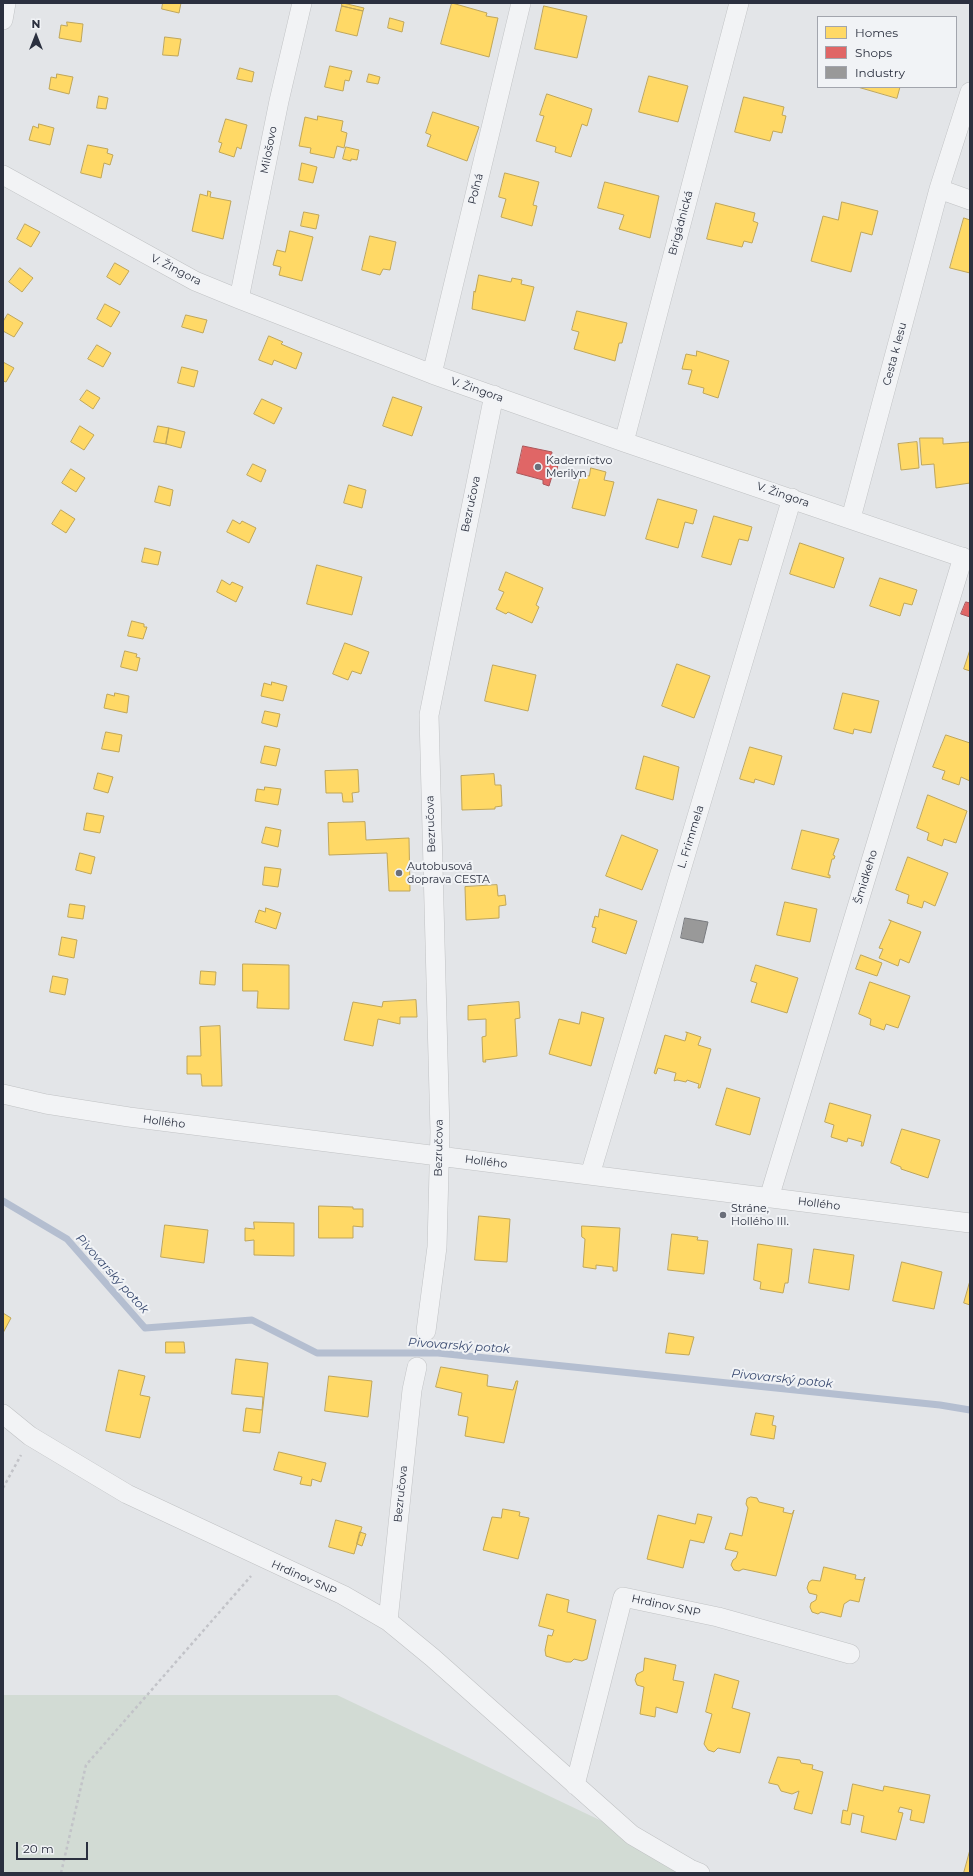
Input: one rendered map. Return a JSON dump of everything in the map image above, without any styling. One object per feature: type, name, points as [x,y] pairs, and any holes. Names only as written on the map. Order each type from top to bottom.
[{"type":"street","points":[[3,20],[6,3]]},
{"type":"street","name":"Milošovo","points":[[239,298],[279,101],[302,3]]},
{"type":"street","name":"Poľná","points":[[432,374],[521,3]]},
{"type":"street","name":"Brigádnická","points":[[624,442],[739,3]]},
{"type":"street","name":"Cesta k lesu","points":[[852,518],[939,189],[970,92]]},
{"type":"street","name":"V. Žingora","points":[[3,175],[195,281],[432,374],[624,442],[852,518],[966,558]]},
{"type":"street","points":[[939,189],[970,200]]},
{"type":"street","name":"Bezručova","points":[[426,1331],[437,1247],[440,1132],[429,715],[494,395]]},
{"type":"street","name":"L. Frimmela","points":[[590,1175],[792,498]]},
{"type":"street","name":"Šmidkeho","points":[[769,1198],[966,558]]},
{"type":"street","name":"Hollého","points":[[3,1094],[46,1104],[129,1117],[970,1223]]},
{"type":"street","name":"Bezručova","points":[[388,1621],[412,1390],[417,1367]]},
{"type":"street","name":"Hrdinov SNP","points":[[3,1414],[30,1436],[126,1494],[343,1595],[388,1621],[433,1658],[632,1835],[690,1869],[700,1873]]},
{"type":"street","name":"Hrdinov SNP","points":[[575,1785],[623,1597],[718,1617],[850,1654]]},
{"type":"path","points":[[3,1488],[30,1436]]},
{"type":"path","points":[[61,1873],[86,1765],[265,1560]]},
{"type":"shaded area","points":[[3,1695],[337,1695],[711,1873],[3,1873]]},
{"type":"building: Homes","points":[[163,3],[181,3],[179,13],[162,9]]},
{"type":"building: Homes","points":[[342,3],[364,8],[363,11],[342,6]]},
{"type":"building: Homes","points":[[452,3],[487,13],[486,16],[498,18],[489,57],[441,44]]},
{"type":"building: Homes","points":[[342,6],[363,11],[357,36],[336,31]]},
{"type":"building: Homes","points":[[544,6],[587,16],[577,58],[535,49]]},
{"type":"building: Homes","points":[[390,18],[404,22],[402,32],[388,28]]},
{"type":"building: Homes","points":[[67,22],[83,24],[81,42],[59,38],[61,25],[67,26]]},
{"type":"building: Homes","points":[[165,37],[181,39],[178,56],[163,55]]},
{"type":"building: Homes","points":[[330,66],[352,71],[349,81],[345,80],[343,91],[325,87]]},
{"type":"building: Homes","points":[[240,68],[254,72],[252,82],[237,79]]},
{"type":"building: Homes","points":[[57,74],[73,77],[69,94],[49,89],[51,77],[56,78]]},
{"type":"building: Homes","points":[[369,74],[380,77],[378,84],[367,82]]},
{"type":"building: Homes","points":[[649,76],[688,86],[678,122],[639,112]]},
{"type":"building: Homes","points":[[862,88],[900,88],[897,98]]},
{"type":"building: Homes","points":[[547,94],[592,109],[587,126],[582,124],[571,157],[555,152],[556,147],[536,141],[544,116],[540,115]]},
{"type":"building: Homes","points":[[99,96],[108,98],[106,109],[97,108]]},
{"type":"building: Homes","points":[[744,97],[784,107],[782,115],[786,116],[782,133],[773,131],[770,141],[735,132]]},
{"type":"building: Homes","points":[[433,112],[479,127],[467,161],[427,146],[431,135],[426,133]]},
{"type":"building: Homes","points":[[318,116],[343,121],[341,131],[347,133],[344,148],[337,146],[334,158],[310,153],[311,148],[299,146],[305,117],[317,120]]},
{"type":"building: Homes","points":[[226,119],[247,125],[241,149],[237,147],[234,157],[219,152],[222,143],[219,142]]},
{"type":"building: Homes","points":[[39,124],[54,128],[50,145],[29,140],[33,126],[38,128]]},
{"type":"building: Homes","points":[[88,145],[108,149],[107,153],[113,155],[110,165],[104,163],[101,178],[81,173]]},
{"type":"building: Homes","points":[[346,147],[359,150],[357,160],[351,159],[351,161],[343,159]]},
{"type":"building: Homes","points":[[302,163],[317,167],[313,183],[299,180]]},
{"type":"building: Homes","points":[[505,173],[539,182],[533,205],[537,206],[532,226],[501,217],[506,199],[499,197]]},
{"type":"building: Homes","points":[[605,182],[659,196],[650,238],[619,229],[624,215],[598,208]]},
{"type":"building: Homes","points":[[208,191],[211,192],[210,197],[231,201],[223,239],[192,231],[200,194],[207,196]]},
{"type":"building: Homes","points":[[842,202],[878,211],[872,235],[861,232],[851,272],[811,261],[823,216],[838,220]]},
{"type":"building: Homes","points":[[716,203],[755,213],[753,221],[758,223],[752,243],[744,241],[742,247],[707,239]]},
{"type":"building: Homes","points":[[304,212],[319,215],[316,229],[301,226]]},
{"type":"building: Homes","points":[[964,218],[970,220],[970,273],[950,268]]},
{"type":"building: Homes","points":[[25,224],[40,232],[31,247],[17,239]]},
{"type":"building: Homes","points":[[290,231],[313,237],[302,281],[279,275],[281,267],[273,265],[277,250],[285,252]]},
{"type":"building: Homes","points":[[370,236],[396,242],[390,270],[383,269],[380,275],[362,270]]},
{"type":"building: Homes","points":[[115,263],[129,271],[120,285],[107,277]]},
{"type":"building: Homes","points":[[20,268],[33,278],[22,292],[9,282]]},
{"type":"building: Homes","points":[[479,275],[511,282],[512,278],[522,280],[521,284],[534,287],[525,321],[472,309],[474,291],[475,292]]},
{"type":"building: Homes","points":[[105,304],[120,312],[111,327],[97,319]]},
{"type":"building: Homes","points":[[577,311],[627,323],[622,343],[619,343],[615,361],[574,349],[579,332],[572,330]]},
{"type":"building: Homes","points":[[8,314],[23,323],[14,337],[3,331],[3,322]]},
{"type":"building: Homes","points":[[186,315],[207,320],[203,333],[182,327]]},
{"type":"building: Homes","points":[[269,336],[283,342],[281,344],[302,353],[296,369],[274,360],[272,365],[259,360]]},
{"type":"building: Homes","points":[[97,345],[111,353],[103,367],[88,359]]},
{"type":"building: Homes","points":[[697,351],[729,361],[718,398],[703,393],[704,388],[688,384],[692,370],[682,369],[686,354],[696,356]]},
{"type":"building: Homes","points":[[3,362],[14,368],[6,382],[3,381]]},
{"type":"building: Homes","points":[[182,367],[198,371],[194,387],[178,383]]},
{"type":"building: Homes","points":[[87,390],[100,398],[93,409],[80,400]]},
{"type":"building: Homes","points":[[393,397],[422,407],[412,436],[383,426]]},
{"type":"building: Homes","points":[[262,399],[282,408],[274,424],[254,414]]},
{"type":"building: Homes","points":[[80,426],[94,435],[84,450],[71,442]]},
{"type":"building: Homes","points":[[158,426],[169,428],[166,444],[154,442]]},
{"type":"building: Homes","points":[[169,428],[185,432],[181,448],[166,444]]},
{"type":"building: Homes","points":[[920,438],[943,438],[943,444],[970,442],[970,483],[936,488],[934,464],[922,465]]},
{"type":"building: Homes","points":[[917,442],[919,468],[901,470],[898,444]]},
{"type":"building: Homes","points":[[253,464],[266,470],[261,482],[247,475]]},
{"type":"building: Homes","points":[[591,468],[606,472],[604,480],[614,482],[605,516],[572,508],[581,474],[589,476]]},
{"type":"building: Homes","points":[[71,469],[85,478],[76,492],[62,483]]},
{"type":"building: Homes","points":[[349,485],[366,490],[362,508],[344,503]]},
{"type":"building: Homes","points":[[159,486],[173,490],[170,506],[155,502]]},
{"type":"building: Homes","points":[[658,499],[697,510],[693,524],[685,522],[678,548],[646,539]]},
{"type":"building: Homes","points":[[61,510],[75,519],[66,533],[52,524]]},
{"type":"building: Homes","points":[[714,516],[752,527],[748,541],[739,539],[731,565],[702,557]]},
{"type":"building: Homes","points":[[233,520],[240,524],[242,521],[256,528],[249,543],[227,532]]},
{"type":"building: Homes","points":[[800,543],[844,558],[834,588],[790,574]]},
{"type":"building: Homes","points":[[145,548],[161,552],[158,565],[142,562]]},
{"type":"building: Homes","points":[[317,565],[362,577],[352,615],[307,604]]},
{"type":"building: Homes","points":[[506,572],[543,588],[536,605],[539,607],[532,623],[508,612],[506,614],[496,609],[504,592],[499,590]]},
{"type":"building: Homes","points":[[880,578],[917,590],[912,605],[904,603],[900,616],[870,606]]},
{"type":"building: Homes","points":[[222,580],[230,585],[232,582],[243,587],[236,602],[217,592]]},
{"type":"building: Homes","points":[[132,621],[144,624],[144,627],[147,627],[143,639],[128,636]]},
{"type":"building: Homes","points":[[345,643],[369,652],[361,674],[352,671],[348,680],[333,674]]},
{"type":"building: Homes","points":[[970,650],[970,671],[964,669]]},
{"type":"building: Homes","points":[[125,651],[137,654],[136,657],[140,658],[137,671],[121,667]]},
{"type":"building: Homes","points":[[677,664],[710,676],[694,718],[662,706]]},
{"type":"building: Homes","points":[[493,665],[536,675],[528,711],[485,701]]},
{"type":"building: Homes","points":[[272,682],[287,686],[283,701],[261,696],[264,683],[271,685]]},
{"type":"building: Homes","points":[[115,693],[129,696],[127,713],[104,708],[107,694],[114,696]]},
{"type":"building: Homes","points":[[843,693],[879,701],[871,733],[854,729],[853,734],[834,729]]},
{"type":"building: Homes","points":[[265,711],[280,714],[277,727],[262,723]]},
{"type":"building: Homes","points":[[106,732],[122,735],[119,752],[102,749]]},
{"type":"building: Homes","points":[[946,735],[970,743],[970,781],[961,777],[959,785],[942,779],[945,771],[933,767]]},
{"type":"building: Homes","points":[[265,746],[280,749],[276,766],[261,763]]},
{"type":"building: Homes","points":[[750,747],[782,756],[774,785],[755,779],[754,783],[740,779]]},
{"type":"building: Homes","points":[[644,756],[679,767],[673,800],[636,789]]},
{"type":"building: Homes","points":[[358,770],[359,792],[352,793],[353,802],[343,802],[342,793],[326,793],[325,771]]},
{"type":"building: Homes","points":[[98,773],[113,777],[108,793],[94,789]]},
{"type":"building: Homes","points":[[494,774],[495,785],[501,785],[502,806],[495,807],[495,809],[462,810],[461,776]]},
{"type":"building: Homes","points":[[265,787],[281,789],[278,805],[255,801],[257,789],[264,790]]},
{"type":"building: Homes","points":[[928,795],[967,811],[956,843],[944,839],[942,846],[927,840],[929,833],[917,828]]},
{"type":"building: Homes","points":[[87,813],[104,816],[100,833],[84,830]]},
{"type":"building: Homes","name":"Autobusová doprava CESTA","points":[[365,822],[366,840],[409,838],[410,891],[389,891],[387,853],[329,855],[328,823]]},
{"type":"building: Homes","points":[[266,827],[281,830],[278,847],[262,843]]},
{"type":"building: Homes","points":[[802,830],[839,839],[828,875],[830,875],[830,878],[792,869]]},
{"type":"building: Homes","points":[[622,835],[658,850],[642,890],[606,876]]},
{"type":"building: Homes","points":[[80,853],[95,857],[91,874],[76,870]]},
{"type":"building: Homes","points":[[908,857],[948,873],[935,906],[924,901],[922,908],[907,903],[909,895],[896,890]]},
{"type":"building: Homes","points":[[265,867],[281,869],[278,887],[263,885]]},
{"type":"building: Homes","points":[[497,885],[498,896],[505,895],[506,905],[499,906],[499,918],[466,920],[465,887]]},
{"type":"building: Homes","points":[[785,902],[817,909],[810,942],[777,935]]},
{"type":"building: Homes","points":[[70,904],[85,906],[83,919],[68,917]]},
{"type":"building: Homes","points":[[266,908],[281,913],[276,929],[255,922],[259,910],[265,912]]},
{"type":"building: Homes","points":[[600,909],[637,921],[626,954],[592,942],[596,928],[592,927],[595,916],[598,917]]},
{"type":"building: Homes","points":[[889,920],[921,932],[909,963],[900,959],[898,966],[879,958],[883,949],[879,948],[891,921]]},
{"type":"building: Homes","points":[[62,937],[77,940],[74,958],[59,955]]},
{"type":"building: Homes","points":[[861,955],[882,963],[877,976],[856,969]]},
{"type":"building: Homes","points":[[243,964],[289,965],[289,1009],[257,1008],[258,991],[243,991]]},
{"type":"building: Homes","points":[[756,965],[798,978],[787,1013],[751,1002],[757,983],[751,981]]},
{"type":"building: Homes","points":[[201,971],[216,972],[215,985],[200,984]]},
{"type":"building: Homes","points":[[53,976],[68,979],[65,995],[50,992]]},
{"type":"building: Homes","points":[[870,982],[910,996],[898,1028],[886,1024],[884,1030],[870,1025],[871,1019],[859,1014]]},
{"type":"building: Homes","points":[[416,1000],[417,1017],[400,1017],[400,1024],[378,1019],[373,1046],[344,1040],[353,1002],[382,1007],[383,1002]]},
{"type":"building: Homes","points":[[519,1002],[520,1018],[515,1019],[517,1056],[485,1060],[486,1062],[483,1062],[482,1037],[486,1036],[486,1019],[468,1020],[468,1006]]},
{"type":"building: Homes","points":[[582,1012],[604,1018],[591,1066],[549,1054],[559,1019],[579,1024]]},
{"type":"building: Homes","points":[[220,1026],[222,1086],[202,1086],[201,1074],[187,1074],[187,1056],[201,1056],[200,1027]]},
{"type":"building: Homes","points":[[686,1032],[701,1037],[698,1045],[711,1049],[700,1088],[698,1088],[699,1084],[687,1080],[686,1082],[677,1080],[674,1081],[676,1073],[658,1068],[656,1074],[654,1073],[665,1035],[685,1041],[687,1034]]},
{"type":"building: Homes","points":[[727,1088],[760,1098],[750,1135],[716,1125]]},
{"type":"building: Homes","points":[[830,1103],[871,1115],[863,1146],[861,1146],[862,1142],[848,1138],[847,1142],[831,1137],[834,1125],[825,1122]]},
{"type":"building: Homes","points":[[902,1129],[940,1140],[928,1178],[901,1169],[901,1167],[891,1163]]},
{"type":"building: Homes","points":[[319,1206],[353,1207],[353,1209],[363,1209],[363,1227],[353,1226],[353,1238],[319,1238]]},
{"type":"building: Homes","points":[[479,1216],[510,1219],[507,1262],[475,1260]]},
{"type":"building: Homes","points":[[254,1222],[294,1223],[294,1256],[254,1255],[254,1240],[245,1241],[245,1228],[254,1229]]},
{"type":"building: Homes","points":[[165,1225],[208,1230],[204,1263],[161,1257]]},
{"type":"building: Homes","points":[[582,1226],[620,1228],[617,1271],[613,1271],[613,1267],[596,1265],[596,1269],[583,1267],[585,1239],[582,1237]]},
{"type":"building: Homes","points":[[672,1234],[698,1237],[697,1240],[708,1241],[704,1274],[668,1270]]},
{"type":"building: Homes","points":[[758,1244],[792,1249],[788,1283],[785,1283],[783,1293],[760,1289],[761,1282],[754,1280]]},
{"type":"building: Homes","points":[[814,1249],[854,1255],[849,1290],[809,1283]]},
{"type":"building: Homes","points":[[902,1262],[942,1272],[934,1309],[893,1301]]},
{"type":"building: Homes","points":[[970,1281],[970,1305],[964,1303]]},
{"type":"building: Homes","points":[[3,1313],[11,1318],[3,1333]]},
{"type":"building: Homes","points":[[669,1333],[694,1337],[689,1355],[666,1353]]},
{"type":"building: Homes","points":[[166,1342],[184,1342],[185,1353],[166,1353]]},
{"type":"building: Homes","points":[[236,1359],[268,1363],[260,1433],[243,1431],[246,1408],[262,1410],[263,1397],[232,1394]]},
{"type":"building: Homes","points":[[441,1367],[488,1375],[487,1386],[513,1390],[516,1381],[518,1381],[504,1443],[465,1436],[468,1417],[458,1415],[462,1393],[436,1387]]},
{"type":"building: Homes","points":[[119,1370],[145,1376],[140,1395],[150,1397],[140,1438],[106,1431]]},
{"type":"building: Homes","points":[[329,1376],[372,1381],[368,1417],[325,1411]]},
{"type":"building: Homes","points":[[756,1413],[774,1416],[772,1425],[776,1426],[774,1439],[751,1435]]},
{"type":"building: Homes","points":[[279,1452],[326,1463],[321,1482],[312,1479],[311,1486],[300,1484],[302,1477],[274,1470]]},
{"type":"building: Homes","points":[[751,1497],[757,1498],[759,1502],[784,1508],[783,1512],[792,1514],[794,1510],[776,1576],[743,1569],[739,1571],[734,1570],[731,1565],[738,1552],[725,1549],[730,1533],[742,1536],[748,1508],[746,1504],[747,1499]]},
{"type":"building: Homes","points":[[503,1509],[520,1512],[519,1516],[529,1518],[518,1559],[483,1550],[492,1517],[501,1518]]},
{"type":"building: Homes","points":[[698,1514],[712,1517],[704,1543],[690,1540],[683,1568],[647,1559],[658,1515],[695,1524]]},
{"type":"building: Homes","points":[[336,1520],[362,1527],[354,1554],[329,1547]]},
{"type":"building: Homes","points":[[360,1532],[366,1534],[362,1546],[357,1544]]},
{"type":"building: Homes","points":[[824,1567],[856,1575],[855,1579],[863,1580],[865,1577],[859,1602],[850,1600],[844,1604],[841,1617],[821,1612],[818,1614],[812,1612],[810,1607],[811,1603],[816,1600],[817,1595],[809,1593],[807,1588],[809,1582],[812,1580],[820,1581]]},
{"type":"building: Homes","points":[[547,1594],[569,1600],[567,1612],[596,1620],[587,1659],[582,1661],[574,1659],[571,1662],[566,1662],[546,1656],[545,1650],[548,1635],[552,1636],[554,1630],[539,1626]]},
{"type":"building: Homes","points":[[645,1658],[676,1665],[673,1680],[684,1682],[677,1713],[656,1707],[655,1717],[640,1714],[644,1687],[637,1685],[635,1680],[637,1674],[643,1671]]},
{"type":"building: Homes","points":[[715,1674],[739,1681],[732,1708],[750,1713],[740,1753],[718,1748],[714,1752],[708,1750],[704,1744],[712,1714],[706,1712]]},
{"type":"building: Homes","points":[[778,1757],[800,1760],[801,1763],[813,1765],[812,1769],[823,1772],[812,1814],[794,1809],[799,1791],[792,1794],[781,1791],[778,1785],[769,1783]]},
{"type":"building: Homes","points":[[853,1784],[883,1791],[884,1786],[930,1795],[924,1823],[910,1820],[912,1810],[900,1807],[898,1812],[903,1813],[896,1840],[861,1832],[864,1816],[852,1813],[850,1825],[841,1823],[843,1810],[847,1811]]},
{"type":"building: Homes","points":[[970,1850],[970,1873],[964,1873]]},
{"type":"building: Shops","name":"Kaderníctvo Merilyn","points":[[523,446],[552,452],[551,458],[559,460],[556,474],[553,473],[549,486],[543,484],[543,480],[517,473]]},
{"type":"building: Shops","points":[[966,602],[970,603],[970,617],[961,614]]},
{"type":"building: Industry","points":[[685,918],[708,922],[703,943],[681,938]]},
{"type":"waterway","name":"Pivovarský potok","points":[[3,1201],[67,1239],[145,1328],[252,1320],[317,1353],[438,1353],[940,1405],[970,1410]]},
{"type":"place","name":"Kaderníctvo Merilyn","points":[[538,467]]},
{"type":"place","name":"Autobusová doprava CESTA","points":[[399,873]]},
{"type":"place","name":"Stráne, Hollého III.","points":[[723,1215]]}]
